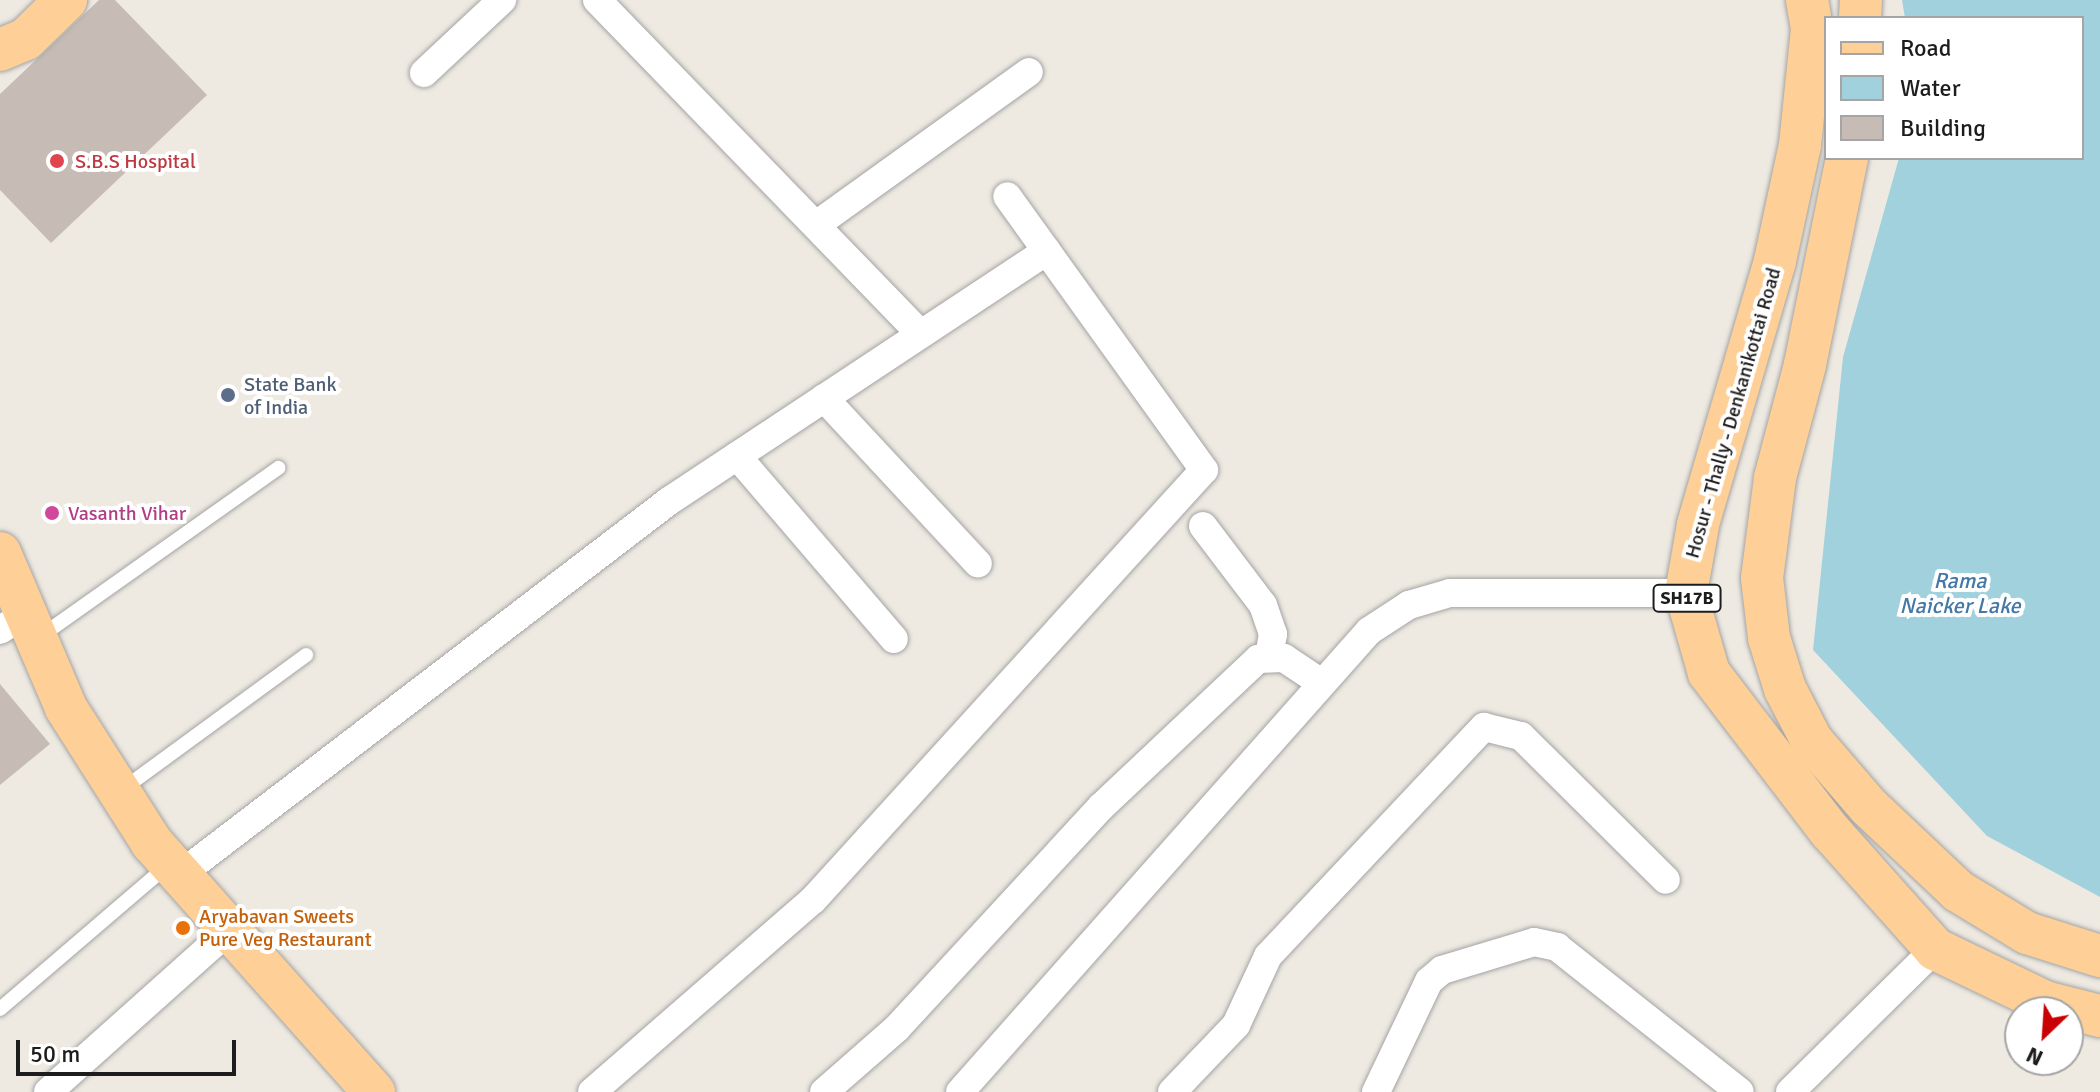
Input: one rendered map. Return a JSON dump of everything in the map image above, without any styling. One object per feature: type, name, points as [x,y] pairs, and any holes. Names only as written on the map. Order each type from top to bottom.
[{"type":"main road","points":[[0,50],[26,39],[66,0]]},
{"type":"main road","name":"Hosur - Thally - Denkanikottai Road","points":[[1807,0],[1812,29],[1800,145],[1775,261],[1698,525],[1686,593],[1709,673],[1830,831],[1935,949],[2045,1002],[2100,1016]]},
{"type":"main road","points":[[1847,160],[1805,365],[1775,478],[1762,578],[1769,638],[1785,689],[1812,741],[1869,807],[1958,891],[2027,933],[2100,956]]},
{"type":"main road","points":[[0,553],[21,627],[66,708],[120,791],[176,869],[374,1092]]},
{"type":"street","points":[[424,73],[502,0]]},
{"type":"street","points":[[597,0],[921,334]]},
{"type":"street","points":[[816,225],[1029,72]]},
{"type":"street","points":[[592,1092],[813,900],[1204,470],[1007,196]]},
{"type":"street","points":[[176,869],[617,538],[1047,251]]},
{"type":"street","points":[[824,398],[978,564]]},
{"type":"street","points":[[737,456],[894,639]]},
{"type":"street","points":[[1203,526],[1263,605],[1273,634],[1269,656]]},
{"type":"street","points":[[960,1092],[1320,682],[1369,631],[1409,605],[1450,593],[1686,593]]},
{"type":"street","points":[[824,1092],[897,1028],[1101,807],[1258,659],[1269,656],[1320,682]]},
{"type":"street","points":[[1172,1092],[1236,1025],[1268,956],[1484,727],[1521,736],[1666,880]]},
{"type":"street","points":[[48,1092],[230,929]]},
{"type":"street","points":[[1376,1092],[1429,981],[1442,970],[1534,942],[1557,947],[1740,1092]]},
{"type":"street","points":[[1791,1091],[1935,949]]},
{"type":"lane","points":[[21,627],[278,468]]},
{"type":"lane","points":[[120,791],[306,655]]},
{"type":"lane","points":[[0,1009],[176,869]]},
{"type":"water","name":"Rama Naicker Lake","points":[[1902,0],[2100,0],[2100,897],[1987,836],[1813,650],[1843,357],[1898,160],[2084,160],[2084,16],[1905,16]]},
{"type":"building","points":[[99,0],[115,0],[207,95],[51,243],[0,190],[0,94]]},
{"type":"building","points":[[0,684],[50,744],[0,785]]},
{"type":"place","name":"S.B.S Hospital","points":[[57,161]]},
{"type":"place","name":"State Bank of India","points":[[228,395]]},
{"type":"place","name":"Vasanth Vihar","points":[[52,513]]},
{"type":"place","name":"Aryabavan Sweets Pure Veg Restaurant","points":[[183,928]]}]
